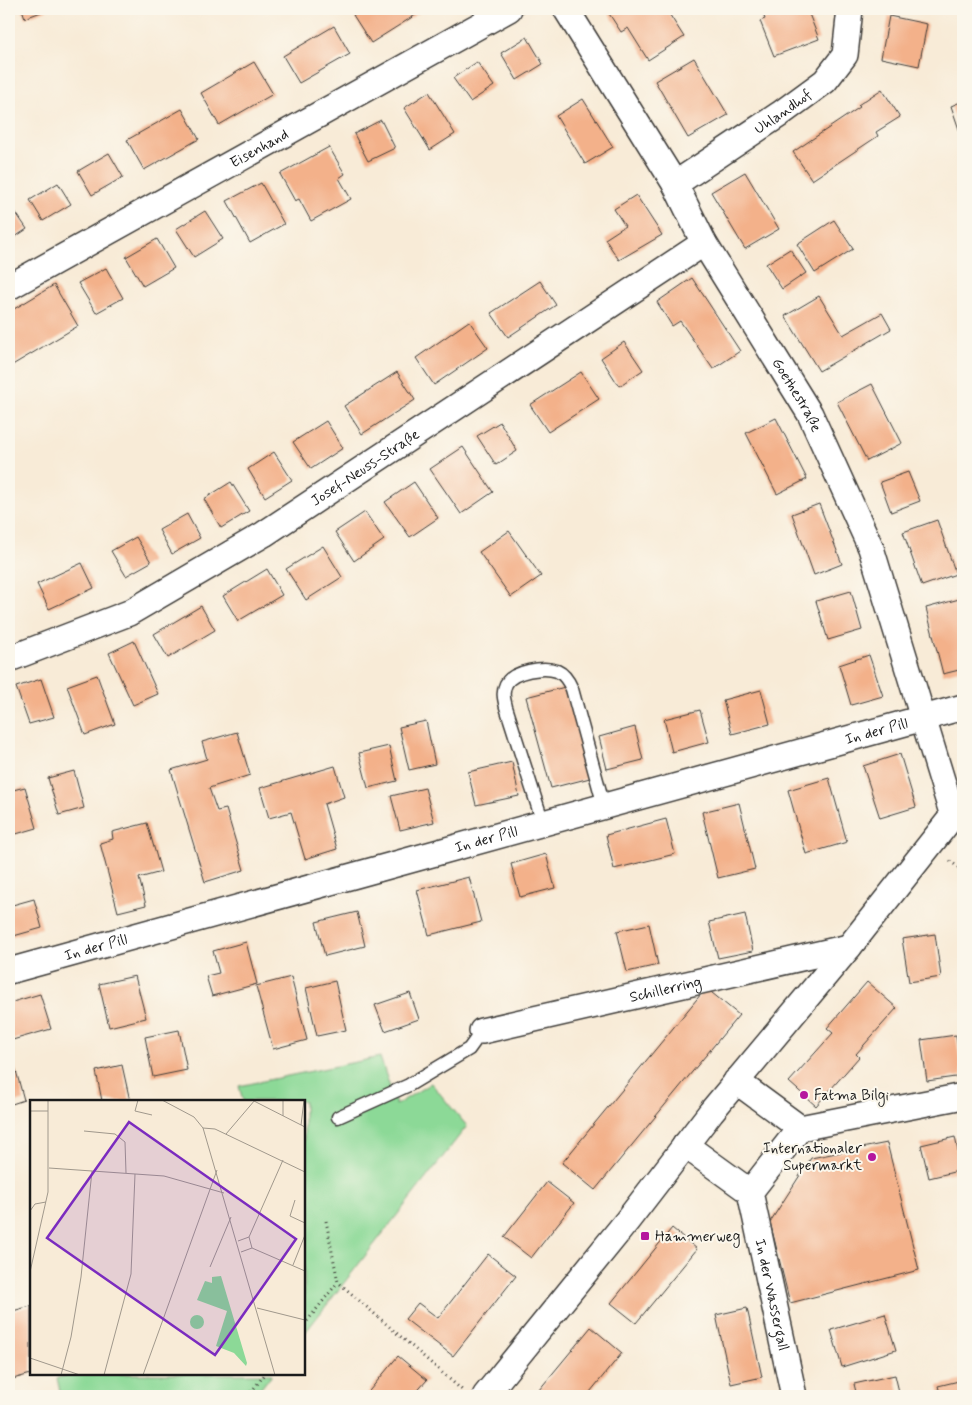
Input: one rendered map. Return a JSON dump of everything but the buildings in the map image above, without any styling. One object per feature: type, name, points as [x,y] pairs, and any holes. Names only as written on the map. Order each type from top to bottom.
[{"type":"street","name":"Eisenhand","points":[[9,287],[509,9]]},
{"type":"street","name":"Goethestraße","points":[[566,9],[675,184],[704,243],[810,414],[871,548],[923,717],[958,810]]},
{"type":"street","name":"Uhlandhof","points":[[675,184],[780,114],[825,81],[846,56],[850,9]]},
{"type":"street","name":"Josef-Neuss-Straße","points":[[9,659],[129,613],[264,534],[704,243]]},
{"type":"street","name":"In der Pill","points":[[9,971],[963,707]]},
{"type":"street","points":[[485,1396],[627,1221],[736,1081],[849,947],[958,810]]},
{"type":"street","name":"Schillerring","points":[[482,1031],[849,947]]},
{"type":"street","points":[[736,1081],[800,1128]]},
{"type":"street","points":[[685,1145],[750,1192],[800,1128],[963,1096]]},
{"type":"street","name":"In der Wassergall","points":[[750,1192],[794,1396]]},
{"type":"lane","points":[[543,823],[503,693],[507,682],[515,675],[538,668],[557,671],[567,679],[572,689],[604,806]]},
{"type":"lane","points":[[338,1117],[409,1085],[469,1049],[482,1031]]},
{"type":"path","points":[[326,1221],[338,1282],[469,1396]]},
{"type":"path","points":[[305,1324],[338,1282]]},
{"type":"path","points":[[248,1396],[265,1375]]},
{"type":"green space","points":[[380,1057],[396,1105],[431,1083],[467,1126],[305,1333],[305,1100],[243,1100],[239,1086]]},
{"type":"green space","points":[[68,1375],[271,1375],[255,1396],[61,1396],[57,1378]]},
{"type":"place","name":"Fatma Bilgi","points":[[804,1095]]},
{"type":"place","name":"Internationaler Supermarkt","points":[[872,1157]]},
{"type":"place","name":"Hammerweg","points":[[645,1236]]}]
